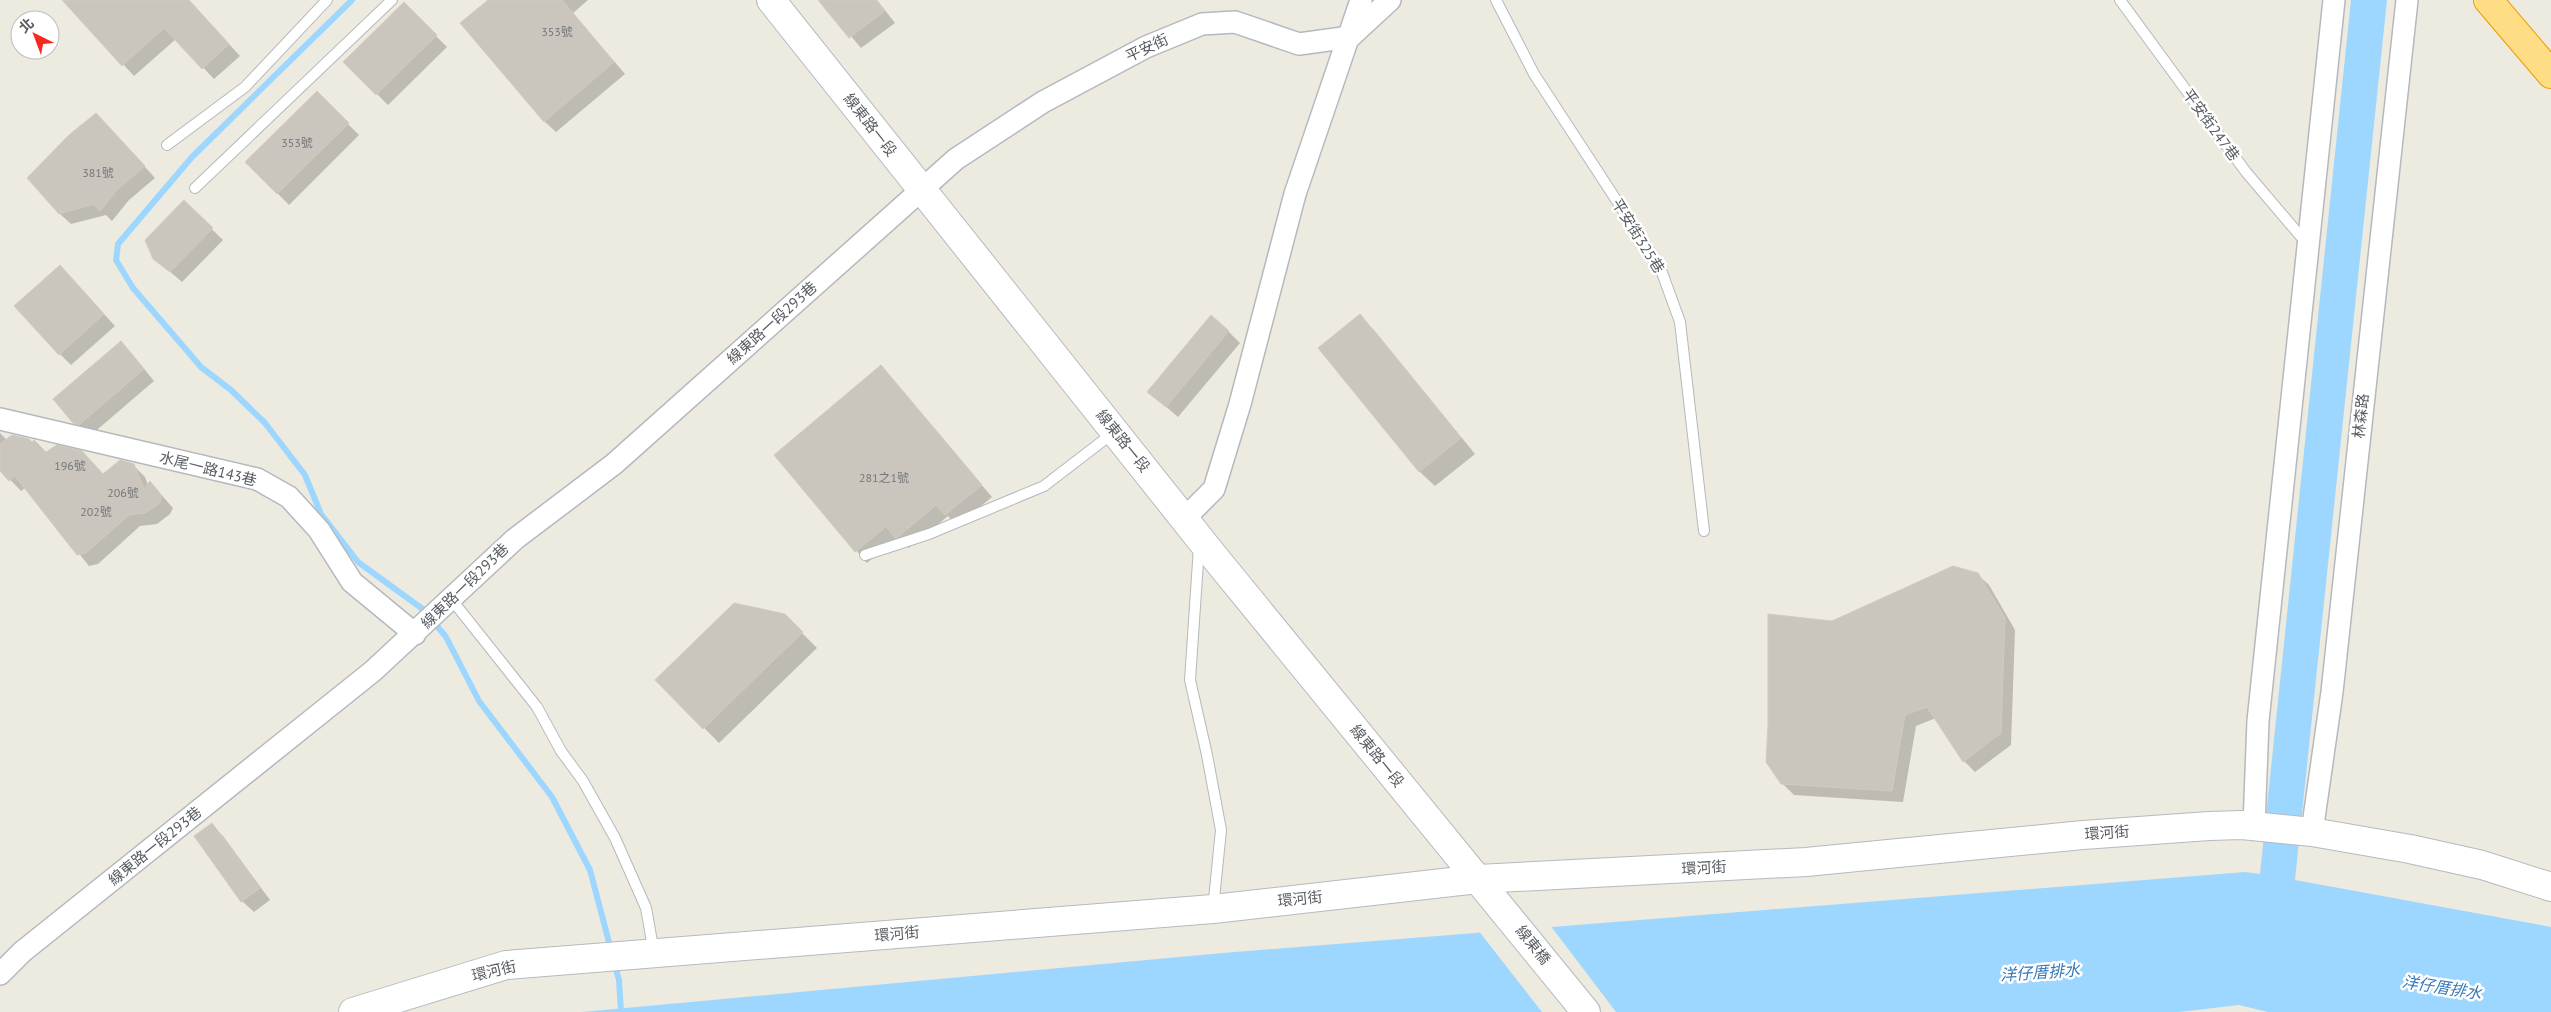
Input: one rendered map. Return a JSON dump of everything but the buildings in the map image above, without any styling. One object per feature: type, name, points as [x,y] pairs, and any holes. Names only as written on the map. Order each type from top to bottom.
[{"type":"highway","points":[[2488,0],[2551,74]]},
{"type":"street","name":"線東路一段","points":[[771,0],[1192,528],[1478,879]]},
{"type":"street","points":[[1192,528],[1214,489],[1240,404],[1295,194],[1350,37],[1361,0]]},
{"type":"street","points":[[1350,37],[1390,0]]},
{"type":"street","points":[[2254,826],[2258,721],[2334,0]]},
{"type":"street","name":"林森路","points":[[2312,832],[2332,692],[2407,0]]},
{"type":"street","name":"平安街","points":[[922,189],[956,159],[1043,102],[1146,47],[1202,24],[1235,22],[1299,44],[1350,37]]},
{"type":"street","name":"線東路一段293巷","points":[[0,974],[22,952],[373,671],[452,600],[514,539],[614,464],[922,189]]},
{"type":"street","name":"水尾一路143巷","points":[[0,418],[257,479],[289,497],[319,530],[352,582],[421,628]]},
{"type":"street","name":"環河街","points":[[353,1012],[506,965],[1213,909],[1478,879],[1806,862],[1962,848],[2083,834],[2209,826],[2254,826],[2312,832],[2410,848],[2482,865],[2551,887]]},
{"type":"street","name":"線東橋","points":[[1478,879],[1586,1012]]},
{"type":"lane","points":[[167,145],[245,87],[327,0]]},
{"type":"lane","points":[[195,188],[392,0]]},
{"type":"lane","name":"平安街325巷","points":[[1496,0],[1534,74],[1660,267],[1680,322],[1704,531]]},
{"type":"lane","name":"平安街247巷","points":[[2120,0],[2246,172],[2308,246]]},
{"type":"lane","points":[[865,556],[928,534],[1044,486],[1116,431]]},
{"type":"lane","points":[[1192,528],[1190,680],[1207,755],[1220,830],[1213,909]]},
{"type":"lane","points":[[452,600],[537,707],[561,751],[583,781],[615,838],[646,908],[654,954]]},
{"type":"water","name":"洋仔厝排水","points":[[2351,0],[2387,0],[2295,880],[2551,927],[2551,1012],[2268,1012],[2239,1005],[2179,1012],[582,1012],[1223,953],[2245,872],[2260,874]]},
{"type":"pier","points":[[1550,925],[1616,1012],[1542,1012],[1478,930]]},
{"type":"waterway","points":[[352,0],[192,157],[118,244],[116,260],[133,288],[201,367],[231,390],[265,423],[305,475],[321,514],[358,562],[424,610],[446,637],[479,701],[552,797],[590,870],[611,950]]},
{"type":"waterway","points":[[614,962],[619,980],[621,1012]]}]
